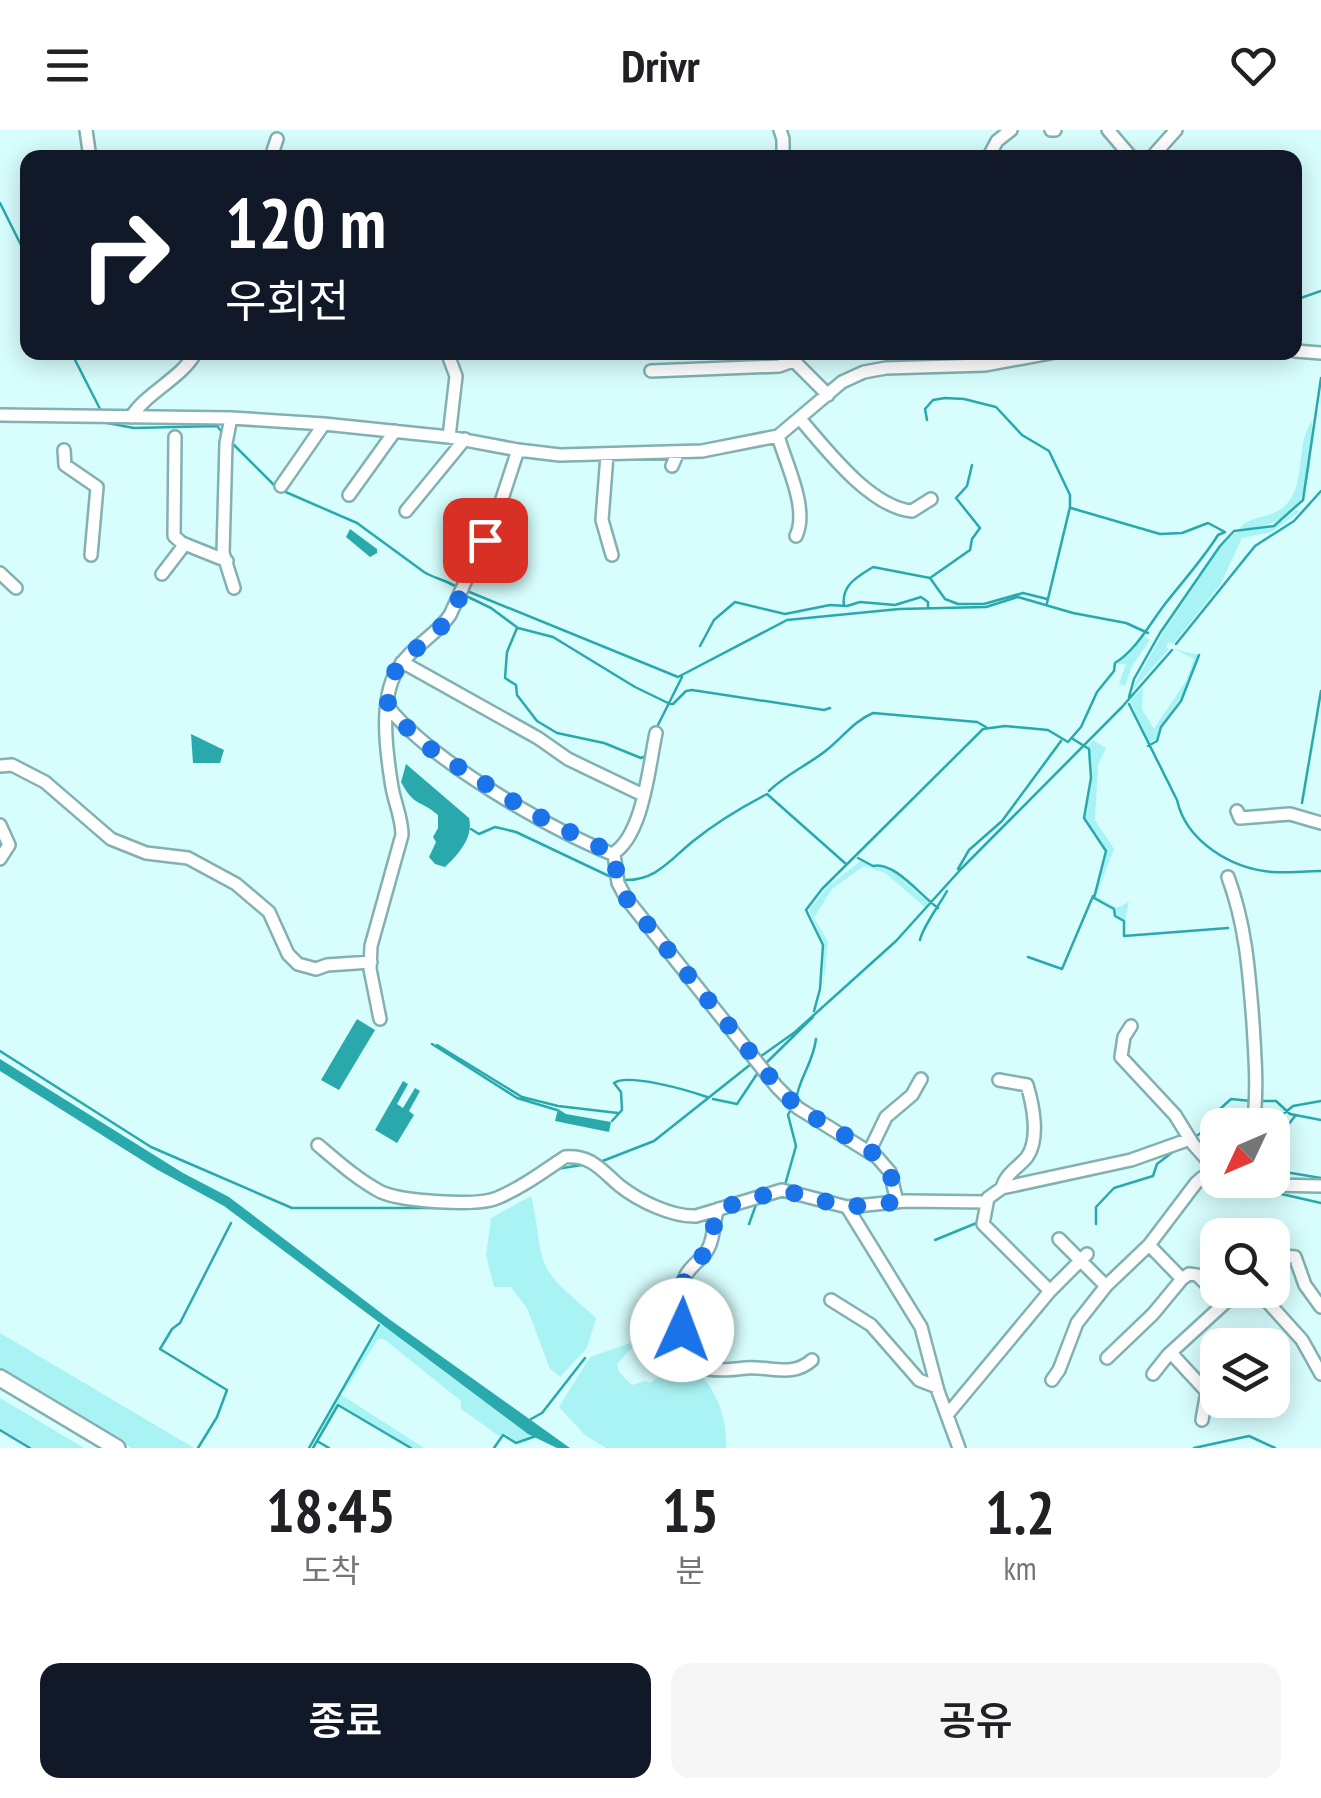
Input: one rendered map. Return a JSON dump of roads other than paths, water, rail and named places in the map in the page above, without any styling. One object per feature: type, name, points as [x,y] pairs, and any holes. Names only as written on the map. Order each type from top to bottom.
[{"type":"highway","points":[[0,1378],[117,1448]]},
{"type":"highway","points":[[0,1386],[103,1448]]},
{"type":"street","points":[[992,150],[1011,130]]},
{"type":"street","points":[[1108,130],[1125,150]]},
{"type":"street","points":[[1158,150],[1176,130]]},
{"type":"street","points":[[274,150],[278,139]]},
{"type":"street","points":[[131,417],[140,404],[191,360]]},
{"type":"street","points":[[450,360],[456,376],[450,436]]},
{"type":"street","points":[[651,371],[778,366],[785,360]]},
{"type":"street","points":[[793,360],[828,395]]},
{"type":"street","points":[[0,415],[231,418],[450,436],[518,450],[581,455],[678,452],[726,448],[778,436],[852,376],[864,372],[957,360]]},
{"type":"street","points":[[231,418],[223,553],[234,588]]},
{"type":"street","points":[[801,420],[852,476],[888,503],[926,517]]},
{"type":"street","points":[[281,486],[324,424]]},
{"type":"street","points":[[349,494],[395,431]]},
{"type":"street","points":[[778,436],[799,508],[801,525],[796,536]]},
{"type":"street","points":[[176,437],[174,533],[185,544],[226,561]]},
{"type":"street","points":[[406,512],[465,439]]},
{"type":"street","points":[[581,441],[581,455]]},
{"type":"street","points":[[64,450],[65,465],[97,487],[91,556]]},
{"type":"street","points":[[380,1019],[372,946],[402,835],[391,781],[388,690],[402,662],[450,614],[499,508],[518,450]]},
{"type":"street","points":[[672,466],[678,452]]},
{"type":"street","points":[[607,454],[602,520],[612,556]]},
{"type":"street","points":[[912,512],[931,500]]},
{"type":"street","points":[[162,574],[185,544]]},
{"type":"street","points":[[0,573],[16,588]]},
{"type":"street","points":[[402,662],[568,759],[644,795]]},
{"type":"street","points":[[388,707],[420,742],[452,763],[532,813],[614,854]]},
{"type":"street","points":[[614,854],[634,826],[656,733]]},
{"type":"street","points":[[0,766],[12,764],[46,782],[111,839],[146,853],[188,858],[236,884],[269,912],[288,954],[298,964],[316,969],[327,964],[371,962]]},
{"type":"street","points":[[1237,811],[1240,818],[1290,814],[1321,823]]},
{"type":"street","points":[[0,825],[8,845],[0,858]]},
{"type":"street","points":[[614,854],[618,884],[626,898],[778,1087],[798,1108],[870,1150],[890,1172],[897,1202]]},
{"type":"street","points":[[1228,878],[1247,946],[1256,1108]]},
{"type":"street","points":[[1131,1026],[1124,1037],[1121,1057],[1175,1115],[1200,1151]]},
{"type":"street","points":[[870,1150],[886,1117],[912,1095],[921,1078]]},
{"type":"street","points":[[999,1080],[1027,1086],[1034,1133],[1032,1149],[1004,1180],[1002,1188]]},
{"type":"street","points":[[1050,1292],[983,1224],[986,1202],[1002,1188],[1131,1160],[1190,1138]]},
{"type":"street","points":[[318,1145],[378,1191],[400,1198],[456,1204],[494,1200],[564,1158],[577,1156],[593,1161],[627,1191],[682,1216],[782,1190],[847,1207],[897,1202],[986,1202]]},
{"type":"street","points":[[1052,1380],[1060,1370],[1077,1323],[1106,1286],[1149,1246],[1200,1180]]},
{"type":"street","points":[[1290,1184],[1321,1186]]},
{"type":"street","points":[[847,1207],[915,1314],[959,1448]]},
{"type":"street","points":[[718,1209],[709,1247],[684,1281],[682,1290],[688,1312],[682,1330],[686,1357],[699,1368],[717,1372],[763,1366],[792,1371],[812,1360]]},
{"type":"street","points":[[1059,1239],[1083,1257],[1106,1286]]},
{"type":"street","points":[[1149,1246],[1182,1279]]},
{"type":"street","points":[[947,1415],[1083,1257]]},
{"type":"street","points":[[1290,1257],[1294,1257],[1305,1284],[1321,1307]]},
{"type":"street","points":[[1108,1358],[1182,1279],[1189,1274],[1200,1279]]},
{"type":"street","points":[[831,1300],[871,1325],[920,1380],[937,1387]]},
{"type":"street","points":[[1153,1374],[1219,1308]]},
{"type":"street","points":[[1273,1308],[1302,1340],[1321,1374]]},
{"type":"street","points":[[1171,1353],[1207,1392],[1202,1420]]},
{"type":"waterway","points":[[0,203],[20,243]]},
{"type":"waterway","points":[[1302,298],[1321,291]]},
{"type":"waterway","points":[[75,360],[100,409]]},
{"type":"waterway","points":[[1129,697],[1134,679],[1160,633],[1220,546],[1234,531],[1274,526],[1303,500],[1321,378]]},
{"type":"waterway","points":[[927,420],[925,409],[933,400],[964,399],[996,407],[1022,435],[1049,451],[1070,495],[1070,507],[1047,603]]},
{"type":"waterway","points":[[102,422],[134,428],[217,426],[222,432]]},
{"type":"waterway","points":[[230,441],[274,485]]},
{"type":"waterway","points":[[844,606],[848,587],[873,567],[930,578],[970,550],[980,528],[956,498],[967,486],[972,465]]},
{"type":"waterway","points":[[281,490],[357,523],[424,572],[458,588]]},
{"type":"waterway","points":[[1176,644],[1255,546],[1294,521],[1321,491]]},
{"type":"waterway","points":[[1071,508],[1160,534],[1182,533],[1208,523],[1225,532]]},
{"type":"waterway","points":[[814,1011],[823,945],[806,910],[822,889],[983,729],[1005,726],[1048,730],[1068,742],[1081,727],[1115,663],[1136,644],[1218,535],[1225,532]]},
{"type":"waterway","points":[[930,578],[945,599],[958,604],[984,604],[1023,593],[1047,599]]},
{"type":"waterway","points":[[467,591],[678,677],[787,620],[899,609],[986,607],[1018,597],[1126,623],[1148,633]]},
{"type":"waterway","points":[[464,595],[518,628],[553,637],[668,703],[673,704],[692,690],[830,708]]},
{"type":"waterway","points":[[700,646],[714,620],[735,602],[785,614],[860,602],[895,605],[921,597],[928,607]]},
{"type":"waterway","points":[[517,628],[507,652],[505,678],[516,685],[517,695],[537,721],[557,733],[604,743],[641,758],[646,756]]},
{"type":"waterway","points":[[757,1059],[795,1032],[896,941],[1172,650]]},
{"type":"waterway","points":[[1148,746],[1157,741],[1161,727],[1181,701],[1199,655]]},
{"type":"waterway","points":[[655,731],[682,677]]},
{"type":"waterway","points":[[1302,803],[1321,691]]},
{"type":"waterway","points":[[1129,704],[1182,815],[1200,840],[1227,859],[1257,870],[1321,871]]},
{"type":"waterway","points":[[769,791],[873,713],[977,722],[986,727]]},
{"type":"waterway","points":[[1073,739],[1089,749],[1091,778],[1084,818],[1106,851],[1094,898],[1114,909],[1115,916],[1124,921],[1124,936],[1228,928]]},
{"type":"waterway","points":[[958,869],[969,850],[1002,821],[1061,741]]},
{"type":"waterway","points":[[624,880],[653,873],[709,829],[767,794],[846,864]]},
{"type":"waterway","points":[[471,829],[479,834],[495,827],[516,832],[611,877]]},
{"type":"waterway","points":[[858,858],[898,874],[938,908]]},
{"type":"waterway","points":[[920,940],[947,891]]},
{"type":"waterway","points":[[1028,957],[1062,969],[1093,896]]},
{"type":"waterway","points":[[764,1065],[813,1017]]},
{"type":"waterway","points":[[796,1101],[816,1039]]},
{"type":"waterway","points":[[432,1044],[517,1098],[557,1110]]},
{"type":"waterway","points":[[437,1045],[522,1097],[618,1113]]},
{"type":"waterway","points":[[0,1051],[151,1147],[292,1208],[453,1208]]},
{"type":"waterway","points":[[600,1162],[654,1141],[751,1064]]},
{"type":"waterway","points":[[713,1099],[737,1104],[759,1071]]},
{"type":"waterway","points":[[612,1121],[622,1110],[621,1092],[614,1083],[621,1080],[658,1084],[707,1097]]},
{"type":"waterway","points":[[1193,1138],[1231,1099],[1251,1101]]},
{"type":"waterway","points":[[1259,1101],[1276,1101],[1290,1114],[1321,1120]]},
{"type":"waterway","points":[[1290,1108],[1321,1101]]},
{"type":"waterway","points":[[785,1185],[796,1146],[788,1115],[792,1107]]},
{"type":"waterway","points":[[1295,1116],[1277,1144],[1279,1165],[1285,1172],[1321,1178]]},
{"type":"waterway","points":[[1096,1224],[1096,1207],[1114,1188],[1153,1176],[1157,1164],[1178,1148]]},
{"type":"waterway","points":[[556,1169],[582,1165]]},
{"type":"waterway","points":[[1290,1196],[1321,1203]]},
{"type":"waterway","points":[[749,1224],[757,1202]]},
{"type":"waterway","points":[[476,1208],[497,1203]]},
{"type":"waterway","points":[[935,1240],[979,1222]]},
{"type":"waterway","points":[[198,1448],[217,1417],[227,1390],[160,1349],[180,1323],[231,1223]]},
{"type":"waterway","points":[[309,1448],[379,1325]]},
{"type":"waterway","points":[[531,1419],[542,1413],[585,1358]]},
{"type":"waterway","points":[[313,1448],[338,1405],[411,1448]]},
{"type":"waterway","points":[[0,1430],[30,1448]]},
{"type":"waterway","points":[[494,1448],[503,1435],[516,1443],[536,1436]]},
{"type":"waterway","points":[[1194,1448],[1249,1436],[1275,1448]]},
{"type":"waterway","points":[[317,1441],[329,1448]]}]
